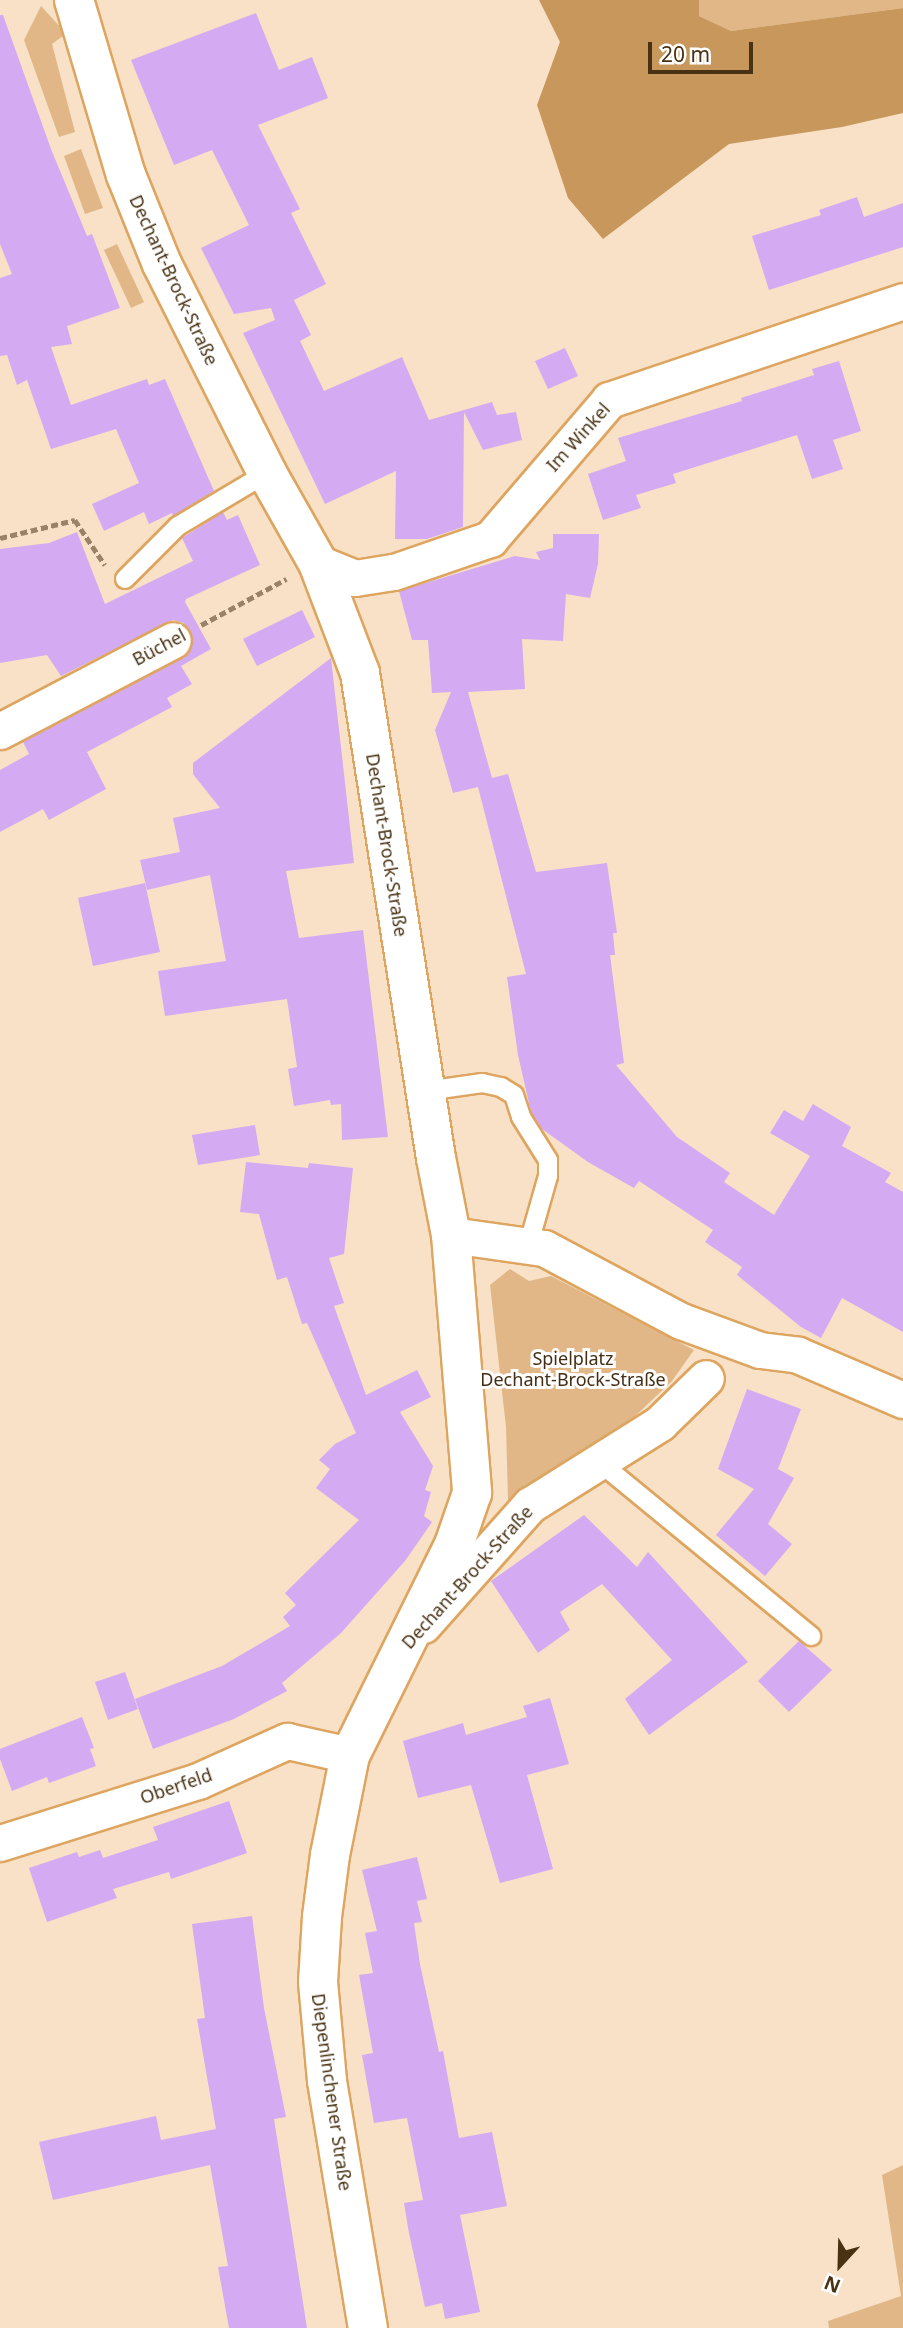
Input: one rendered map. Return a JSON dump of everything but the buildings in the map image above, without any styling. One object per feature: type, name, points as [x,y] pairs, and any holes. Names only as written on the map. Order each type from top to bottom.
[{"type":"street","name":"Dechant-Brock-Straße","points":[[74,0],[126,175],[162,264],[267,473],[318,563],[360,673],[451,1235],[472,1493],[454,1545],[350,1755],[330,1854]]},
{"type":"street","name":"Im Winkel","points":[[318,563],[355,578],[394,572],[489,539],[609,400],[903,301]]},
{"type":"street","name":"Büchel","points":[[0,731],[173,640]]},
{"type":"street","points":[[451,1235],[544,1248],[681,1321],[760,1350],[798,1355],[903,1399]]},
{"type":"street","name":"Dechant-Brock-Straße","points":[[398,1655],[485,1551],[530,1505],[660,1423],[706,1378]]},
{"type":"street","name":"Oberfeld","points":[[0,1843],[198,1781],[287,1741],[350,1755]]},
{"type":"street","name":"Diepenlinchener Straße","points":[[330,1854],[317,1982],[327,2081],[368,2328]]},
{"type":"lane","points":[[125,579],[178,526],[267,473]]},
{"type":"lane","points":[[426,1091],[482,1083],[501,1087],[514,1095],[521,1117],[548,1160],[548,1176],[528,1246]]},
{"type":"lane","points":[[598,1461],[811,1636]]},
{"type":"path","points":[[0,538],[75,520],[109,570],[125,579]]},
{"type":"path","name":"Büchel","points":[[173,640],[318,563]]},
{"type":"green space","points":[[699,0],[903,0],[903,8],[731,31],[699,16]]},
{"type":"green space","points":[[41,6],[64,31],[63,36],[52,44],[75,132],[59,137],[24,40]]},
{"type":"green space","points":[[81,149],[103,208],[85,214],[64,156]]},
{"type":"green space","points":[[117,244],[144,302],[131,308],[104,250]]},
{"type":"green space","name":"Spielplatz Dechant-Brock-Straße","points":[[510,1269],[529,1281],[551,1276],[694,1350],[672,1381],[629,1422],[508,1500],[506,1427],[490,1285]]},
{"type":"green space","points":[[903,2165],[903,2328],[829,2328],[828,2321],[901,2296],[882,2175]]},
{"type":"shaded area","points":[[539,0],[699,0],[699,16],[731,31],[903,8],[903,113],[842,127],[729,144],[603,239],[568,198],[537,105],[560,42]]}]
